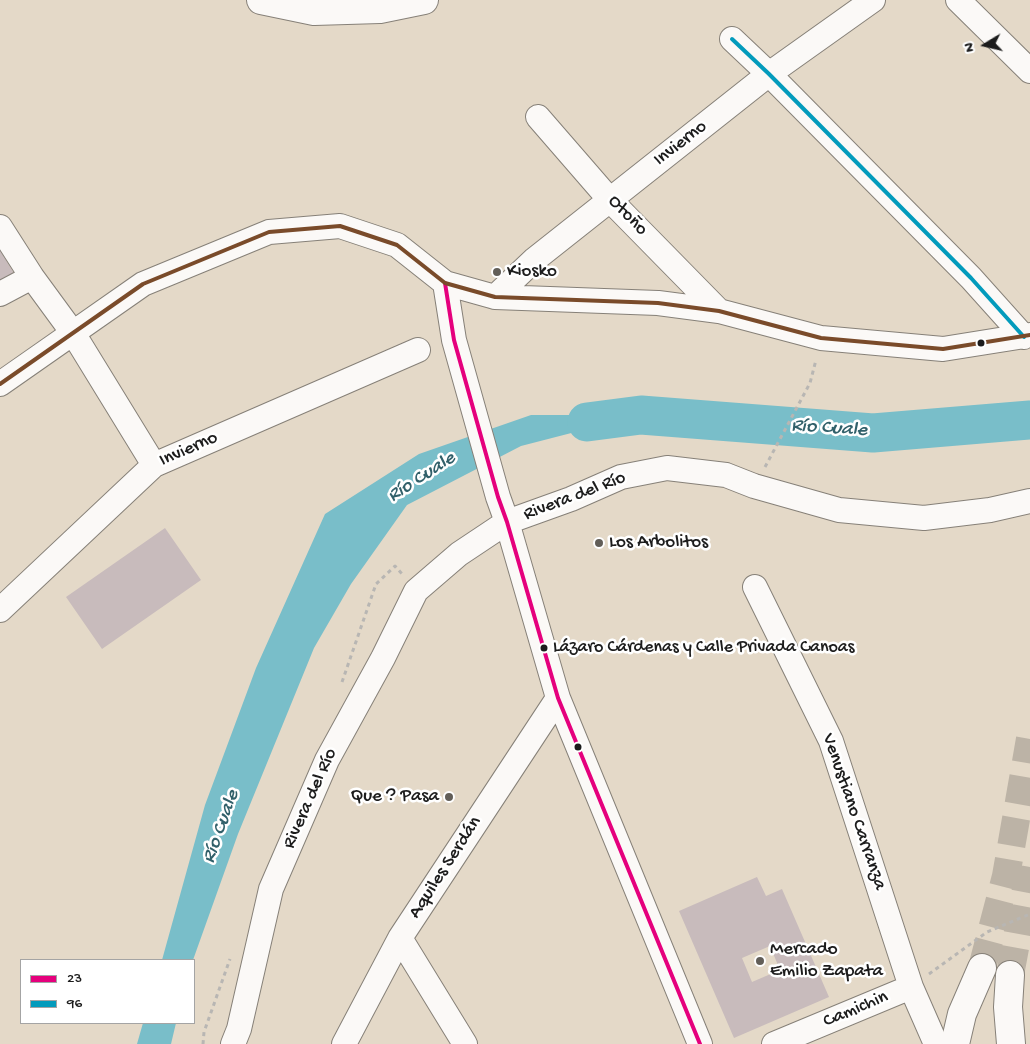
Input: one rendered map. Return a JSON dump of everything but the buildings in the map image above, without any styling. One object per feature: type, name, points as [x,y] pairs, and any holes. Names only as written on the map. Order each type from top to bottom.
[{"type":"main road","points":[[261,0],[314,10],[380,9],[424,0]]},
{"type":"main road","points":[[955,1044],[962,1014],[982,968]]},
{"type":"main road","points":[[1010,975],[1008,1007],[1011,1044]]},
{"type":"street","name":"Invierno","points":[[495,297],[534,260],[769,74],[873,0]]},
{"type":"street","points":[[958,0],[1030,70]]},
{"type":"street","points":[[732,39],[769,74],[1027,336]]},
{"type":"street","name":"Otoño","points":[[538,117],[610,200],[719,311]]},
{"type":"street","points":[[0,384],[143,284],[269,232],[340,226],[397,245],[445,283],[495,297],[658,303],[719,311],[821,338],[943,349],[1027,336]]},
{"type":"street","points":[[0,227],[32,277],[73,333],[154,465]]},
{"type":"street","points":[[0,294],[32,277]]},
{"type":"street","points":[[445,283],[454,340],[498,497],[558,698],[700,1044]]},
{"type":"street","name":"Invierno","points":[[0,610],[154,465],[418,350]]},
{"type":"street","name":"Rivera del Río","points":[[233,1044],[271,889],[327,760],[383,658],[416,591],[459,554],[507,522],[571,499],[621,477],[667,468],[726,475],[754,486],[840,510],[924,518],[990,510],[1030,501]]},
{"type":"street","name":"Venustiano Carranza","points":[[754,587],[831,741],[911,987],[936,1044]]},
{"type":"street","name":"Aquiles Serdán","points":[[344,1044],[400,938],[558,698]]},
{"type":"street","points":[[400,938],[465,1044]]},
{"type":"street","name":"Camichin","points":[[774,1044],[911,987]]},
{"type":"path","points":[[766,465],[810,383]]},
{"type":"water","points":[[531,415],[641,415],[521,446],[407,505],[351,584],[314,648],[238,834],[193,959],[162,959],[205,805],[256,668],[325,514],[419,454]]},
{"type":"water","points":[[143,1024],[176,1024],[171,1044],[137,1044]]},
{"type":"waterway","name":"Río Cuale","points":[[587,422],[641,415],[873,433],[1030,420]]},
{"type":"tunnel","points":[[982,968],[1006,876],[1030,739]]},
{"type":"tunnel","points":[[1010,975],[1030,867]]},
{"type":"transit line","name":"96","points":[[732,39],[971,278],[1024,337]]},
{"type":"transit line","points":[[0,384],[143,284],[269,232],[340,226],[397,245],[445,283],[495,297],[658,303],[719,311],[821,338],[943,349],[1030,335]]},
{"type":"transit line","name":"23","points":[[445,283],[454,340],[498,497],[558,698],[700,1044]]},
{"type":"place","name":"Kiosko","points":[[497,272]]},
{"type":"place","name":"Los Arbolitos","points":[[599,543]]},
{"type":"place","name":"Lázaro Cárdenas y Calle Privada Canoas","points":[[544,648]]},
{"type":"place","name":"Que ? Pasa","points":[[449,797]]},
{"type":"place","name":"Mercado Emilio Zapata","points":[[760,961]]}]
